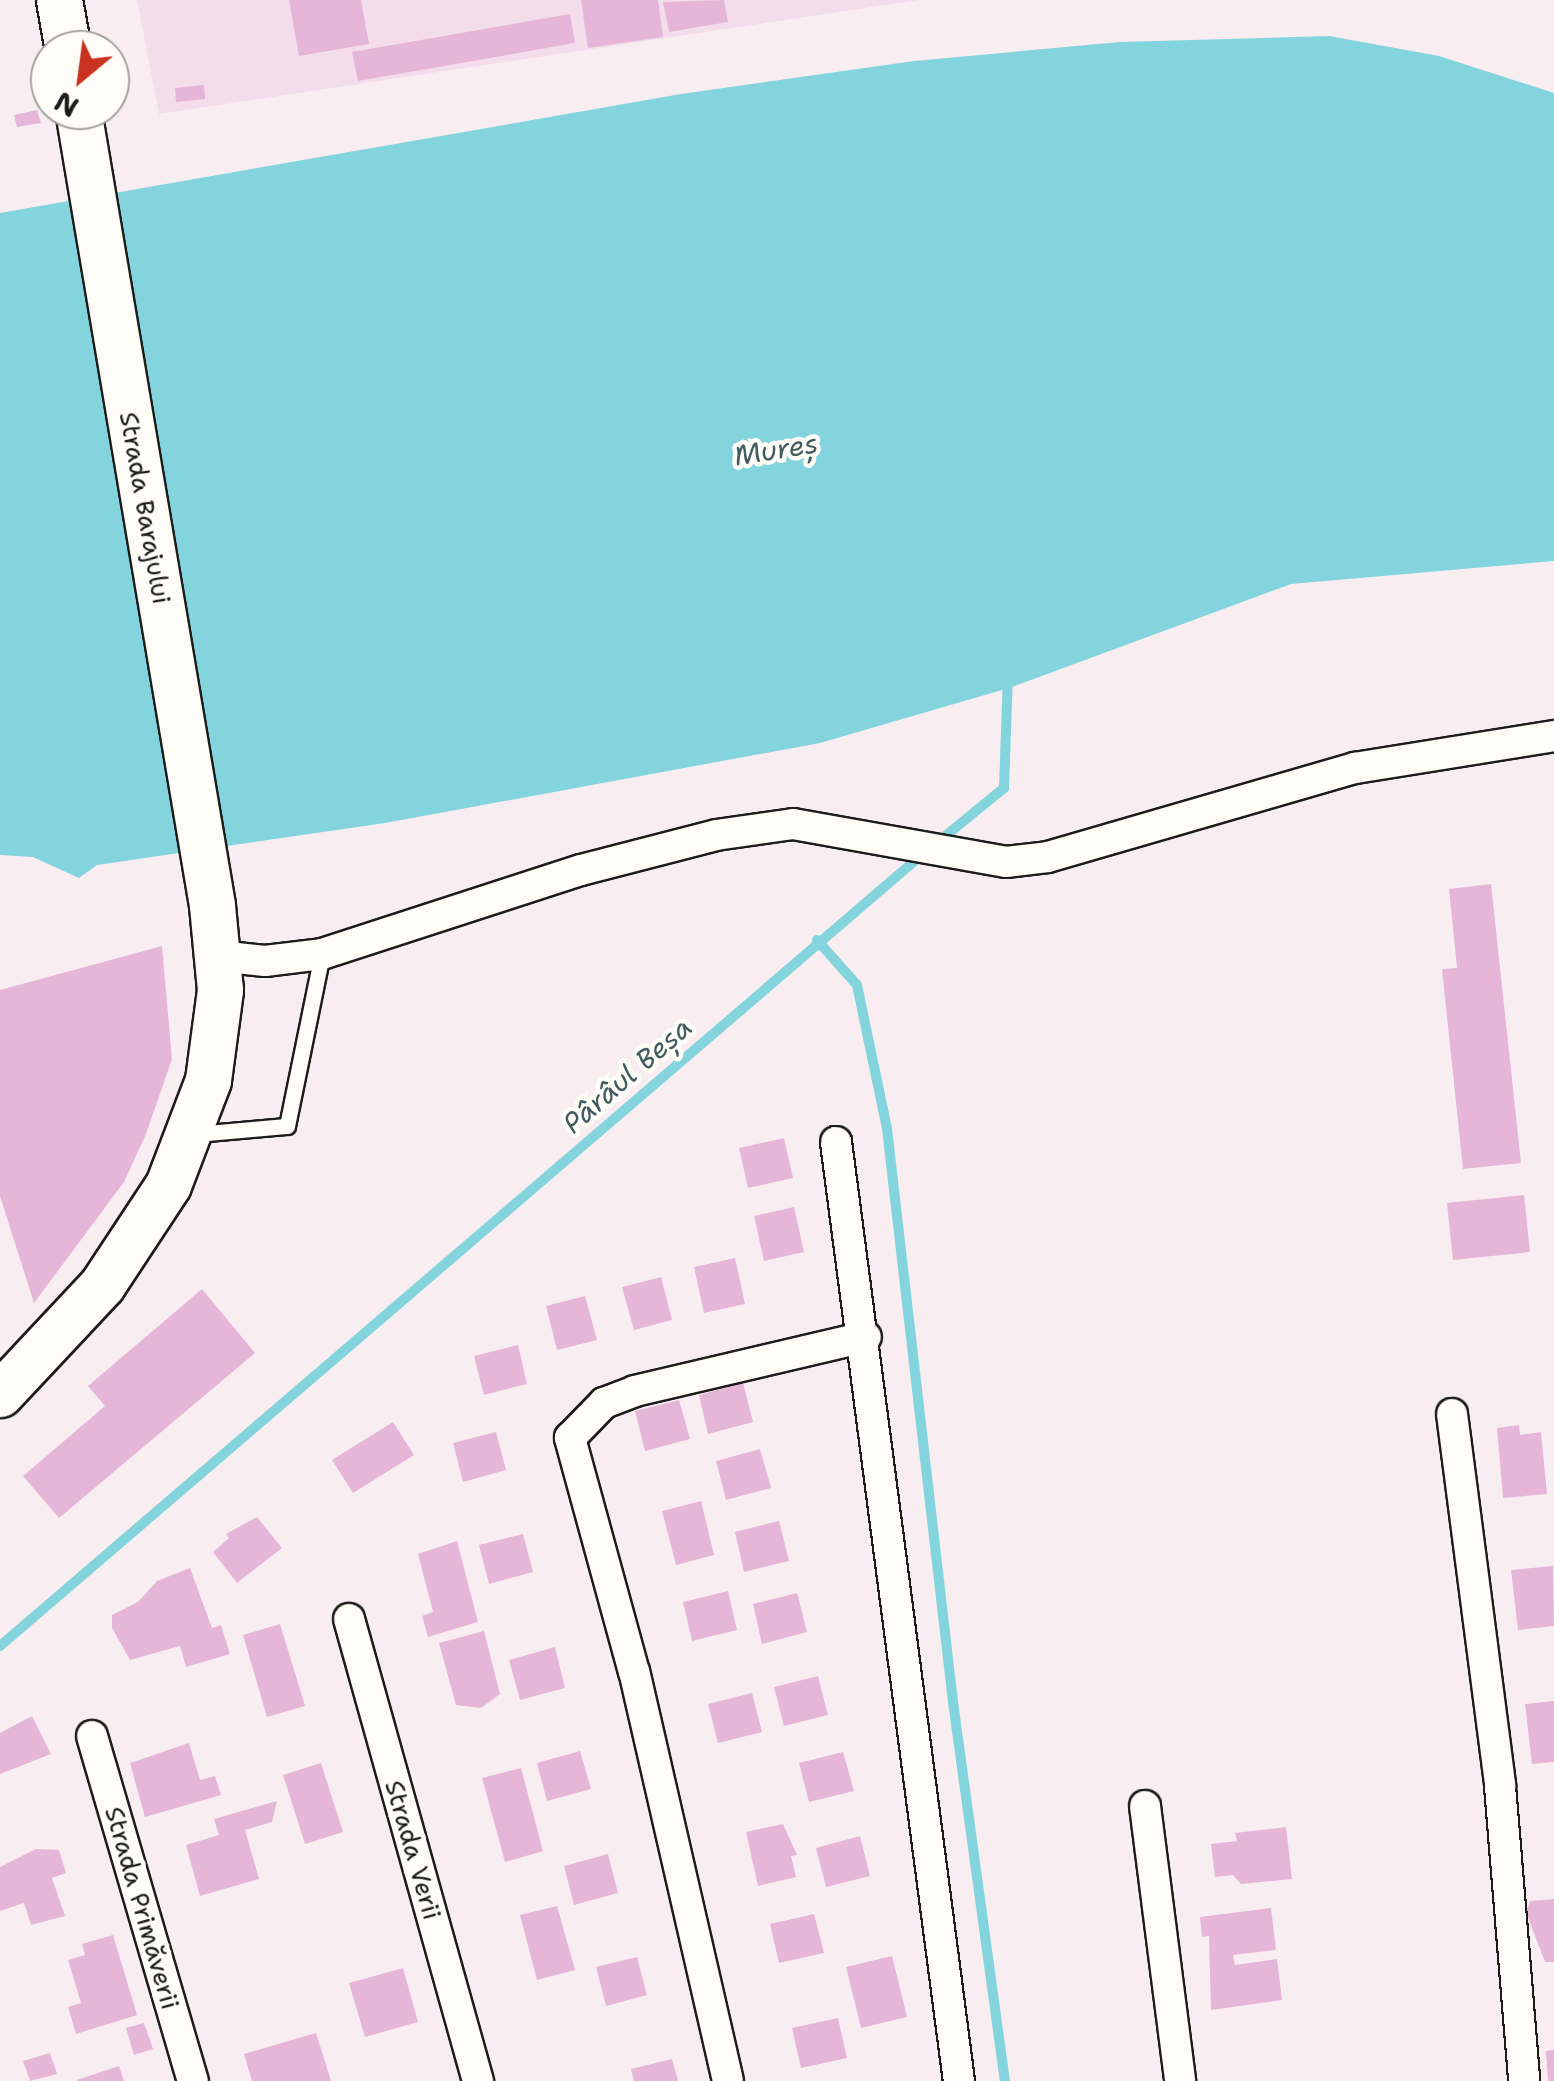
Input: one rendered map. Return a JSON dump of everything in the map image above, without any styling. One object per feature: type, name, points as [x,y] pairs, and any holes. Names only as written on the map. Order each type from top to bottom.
[{"type":"main road","points":[[59,0],[64,30]]},
{"type":"main road","name":"Strada Barajului","points":[[0,1394],[102,1285],[168,1185],[191,1134],[208,1080],[218,956],[81,130]]},
{"type":"street","points":[[218,956],[265,961],[322,954],[581,870],[716,836],[794,824],[1006,862],[1048,858],[1355,768],[1554,736]]},
{"type":"street","points":[[836,1142],[866,1337],[959,2081]]},
{"type":"street","points":[[728,2081],[634,1672],[570,1438],[604,1403],[635,1391],[866,1337]]},
{"type":"street","points":[[1452,1414],[1500,1786],[1524,2081]]},
{"type":"street","name":"Strada Verii","points":[[349,1619],[478,2081]]},
{"type":"street","name":"Strada Primăverii","points":[[92,1736],[193,2081]]},
{"type":"street","points":[[1146,1806],[1180,2081]]},
{"type":"lane","points":[[191,1134],[287,1126],[322,954]]},
{"type":"shaded area","points":[[137,0],[919,0],[159,114]]},
{"type":"water","name":"Mureș","points":[[1329,36],[1439,56],[1554,93],[1554,561],[1291,584],[1009,688],[820,743],[385,823],[97,865],[79,878],[33,857],[0,855],[0,213],[681,94],[914,61],[1120,42]]},
{"type":"building","points":[[289,0],[361,0],[369,44],[299,56]]},
{"type":"building","points":[[581,0],[658,0],[663,37],[588,48]]},
{"type":"building","points":[[724,0],[728,22],[669,32],[663,2]]},
{"type":"building","points":[[570,14],[575,43],[358,81],[352,52]]},
{"type":"building","points":[[204,85],[205,99],[176,102],[175,88]]},
{"type":"building","points":[[30,112],[30,125],[17,127],[14,115]]},
{"type":"building","points":[[1491,884],[1521,1163],[1463,1169],[1442,969],[1457,968],[1449,889]]},
{"type":"building","points":[[162,946],[172,1059],[146,1134],[124,1182],[34,1303],[0,1196],[0,990]]},
{"type":"building","points":[[784,1138],[793,1178],[748,1188],[739,1148]]},
{"type":"building","points":[[1524,1195],[1530,1252],[1453,1260],[1447,1203]]},
{"type":"building","points":[[794,1207],[804,1252],[764,1261],[754,1216]]},
{"type":"building","points":[[735,1258],[745,1304],[704,1313],[694,1267]]},
{"type":"building","points":[[661,1277],[672,1320],[634,1330],[622,1287]]},
{"type":"building","points":[[202,1289],[255,1353],[59,1518],[23,1476],[105,1406],[88,1386]]},
{"type":"building","points":[[585,1296],[597,1340],[557,1350],[546,1306]]},
{"type":"building","points":[[518,1345],[527,1384],[484,1395],[474,1356]]},
{"type":"building","points":[[743,1383],[753,1422],[708,1434],[699,1395]]},
{"type":"building","points":[[679,1400],[690,1439],[645,1451],[635,1411]]},
{"type":"building","points":[[393,1422],[414,1455],[353,1493],[332,1460]]},
{"type":"building","points":[[1519,1425],[1520,1435],[1541,1432],[1547,1494],[1503,1498],[1497,1428]]},
{"type":"building","points":[[496,1432],[506,1470],[463,1482],[453,1443]]},
{"type":"building","points":[[760,1449],[771,1488],[726,1500],[716,1461]]},
{"type":"building","points":[[701,1501],[714,1555],[676,1565],[662,1511]]},
{"type":"building","points":[[257,1517],[282,1548],[237,1583],[213,1552],[229,1538],[226,1534]]},
{"type":"building","points":[[779,1521],[789,1561],[744,1572],[735,1532]]},
{"type":"building","points":[[523,1534],[533,1572],[489,1584],[479,1545]]},
{"type":"building","points":[[457,1541],[478,1622],[428,1637],[422,1616],[433,1612],[418,1554]]},
{"type":"building","points":[[1553,1566],[1554,1626],[1518,1630],[1511,1570]]},
{"type":"building","points":[[190,1568],[212,1628],[221,1625],[230,1654],[186,1667],[180,1646],[130,1660],[112,1628],[112,1615],[138,1602],[157,1581]]},
{"type":"building","points":[[728,1591],[737,1630],[692,1641],[683,1602]]},
{"type":"building","points":[[797,1593],[807,1632],[762,1644],[753,1604]]},
{"type":"building","points":[[280,1624],[305,1706],[267,1717],[243,1635]]},
{"type":"building","points":[[484,1631],[500,1694],[481,1708],[456,1705],[439,1643]]},
{"type":"building","points":[[555,1647],[565,1688],[520,1700],[509,1660]]},
{"type":"building","points":[[818,1676],[828,1715],[784,1726],[774,1687]]},
{"type":"building","points":[[752,1693],[762,1732],[718,1743],[708,1704]]},
{"type":"building","points":[[1554,1701],[1554,1762],[1532,1764],[1525,1704]]},
{"type":"building","points":[[32,1716],[51,1754],[0,1774],[0,1733]]},
{"type":"building","points":[[189,1743],[200,1780],[215,1776],[221,1795],[145,1817],[130,1763]]},
{"type":"building","points":[[580,1751],[591,1789],[547,1801],[537,1763]]},
{"type":"building","points":[[843,1752],[854,1791],[809,1802],[799,1763]]},
{"type":"building","points":[[321,1763],[343,1832],[305,1844],[283,1775]]},
{"type":"building","points":[[521,1768],[543,1851],[505,1862],[482,1778]]},
{"type":"building","points":[[277,1801],[272,1822],[245,1830],[259,1879],[200,1896],[186,1845],[219,1835],[214,1819]]},
{"type":"building","points":[[783,1824],[797,1855],[791,1856],[796,1877],[758,1886],[746,1832]]},
{"type":"building","points":[[1286,1827],[1292,1879],[1241,1884],[1233,1875],[1215,1877],[1211,1844],[1237,1841],[1235,1833]]},
{"type":"building","points":[[860,1836],[870,1876],[826,1887],[816,1848]]},
{"type":"building","points":[[36,1849],[59,1850],[66,1873],[52,1878],[65,1916],[31,1925],[24,1903],[0,1911],[0,1867]]},
{"type":"building","points":[[608,1854],[618,1893],[574,1905],[564,1866]]},
{"type":"building","points":[[1554,1899],[1554,1962],[1545,1962],[1526,1912],[1530,1901]]},
{"type":"building","points":[[557,1906],[575,1970],[537,1980],[520,1915]]},
{"type":"building","points":[[1271,1908],[1276,1950],[1233,1955],[1235,1965],[1277,1959],[1282,2000],[1211,2010],[1209,1936],[1202,1937],[1200,1917]]},
{"type":"building","points":[[814,1914],[824,1953],[779,1963],[770,1924]]},
{"type":"building","points":[[113,1935],[137,2015],[76,2034],[68,2007],[81,2003],[68,1960],[85,1955],[82,1944]]},
{"type":"building","points":[[892,1956],[907,2017],[861,2028],[846,1967]]},
{"type":"building","points":[[637,1957],[647,1995],[606,2006],[596,1967]]},
{"type":"building","points":[[403,1968],[418,2022],[365,2037],[349,1983]]},
{"type":"building","points":[[838,2018],[847,2058],[801,2068],[792,2028]]},
{"type":"building","points":[[144,2023],[153,2049],[134,2055],[126,2028]]},
{"type":"building","points":[[316,2033],[331,2081],[252,2081],[244,2054]]},
{"type":"building","points":[[1554,2050],[1554,2081],[1548,2081],[1546,2051]]},
{"type":"building","points":[[50,2053],[57,2074],[30,2081],[23,2061]]},
{"type":"building","points":[[672,2059],[678,2081],[634,2081],[631,2069]]},
{"type":"building","points":[[119,2066],[124,2081],[77,2081],[77,2080]]},
{"type":"waterway","name":"Pârâul Beșa","points":[[938,842],[1004,788],[1008,675]]},
{"type":"waterway","name":"Pârâul Beșa","points":[[0,1646],[925,852]]},
{"type":"waterway","points":[[817,940],[857,985],[887,1129],[953,1702],[1005,2081]]}]
